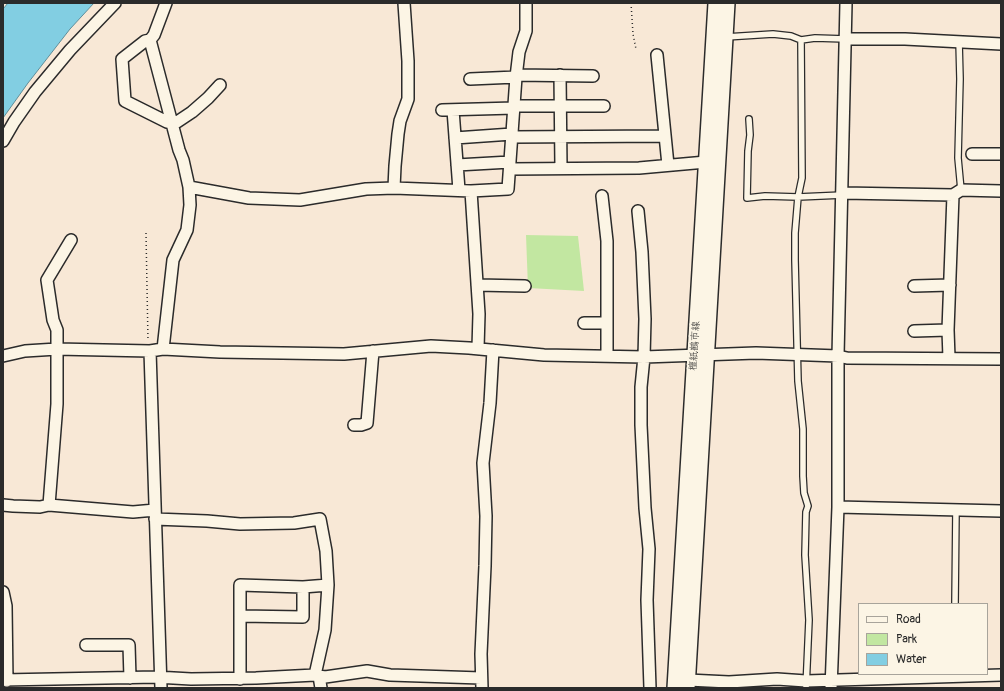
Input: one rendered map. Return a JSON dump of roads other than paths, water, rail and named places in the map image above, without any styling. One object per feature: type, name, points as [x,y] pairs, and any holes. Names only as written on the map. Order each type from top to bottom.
[{"type":"main road","name":"檀紙鶴市線","points":[[688,684],[701,355],[706,162],[716,3]]},
{"type":"main road","name":"檀紙鶴市線","points":[[675,688],[727,3]]},
{"type":"street","points":[[3,141],[35,92],[70,50],[115,3]]},
{"type":"street","points":[[166,3],[154,35],[150,40],[145,41],[122,59],[125,101],[167,122],[173,123],[192,112],[220,85]]},
{"type":"street","points":[[394,188],[400,121],[408,99],[408,61],[404,3]]},
{"type":"street","points":[[189,187],[249,198],[300,200],[366,189],[394,188],[471,191],[508,189],[516,76],[519,52],[526,31],[526,3]]},
{"type":"street","points":[[832,684],[838,507],[838,356],[843,194],[846,3]]},
{"type":"street","points":[[846,39],[905,39],[1001,44]]},
{"type":"street","points":[[150,40],[189,187],[189,219],[187,230],[173,260],[163,349]]},
{"type":"street","points":[[657,55],[668,165]]},
{"type":"street","points":[[560,75],[561,168]]},
{"type":"street","points":[[470,79],[516,76],[593,76]]},
{"type":"street","points":[[442,110],[514,107],[604,106]]},
{"type":"street","points":[[453,110],[459,190]]},
{"type":"street","points":[[455,138],[512,136],[665,136]]},
{"type":"street","points":[[972,154],[1001,154]]},
{"type":"street","points":[[457,165],[510,165],[561,168],[639,168],[706,162]]},
{"type":"street","points":[[471,191],[479,314],[478,348]]},
{"type":"street","points":[[843,194],[1001,191]]},
{"type":"street","points":[[949,358],[948,330],[950,285],[957,192]]},
{"type":"street","points":[[602,196],[607,241],[606,356]]},
{"type":"street","points":[[638,211],[642,252],[645,319],[644,357],[641,387],[641,425],[645,508],[649,549],[647,600],[650,688]]},
{"type":"street","points":[[49,505],[57,404],[57,330],[53,320],[47,280],[71,240]]},
{"type":"street","points":[[477,285],[525,286]]},
{"type":"street","points":[[914,286],[950,285]]},
{"type":"street","points":[[584,322],[606,323]]},
{"type":"street","points":[[914,331],[948,330]]},
{"type":"street","points":[[3,356],[25,351],[57,349],[150,351],[163,349],[220,352],[344,354],[431,346],[478,348],[544,355],[644,357],[756,353],[838,356],[847,358],[1001,359]]},
{"type":"street","points":[[3,592],[6,606],[8,683],[130,678],[161,683],[242,682],[317,676],[325,677],[366,671],[390,675],[481,683],[486,516],[483,463],[490,403],[493,350]]},
{"type":"street","points":[[150,351],[161,683]]},
{"type":"street","points":[[354,425],[367,423],[373,351]]},
{"type":"street","points":[[3,505],[33,507],[49,505],[133,512],[240,524],[294,523],[320,519],[326,551],[328,585],[325,630],[317,676],[321,688]]},
{"type":"street","points":[[838,507],[1001,511]]},
{"type":"street","points":[[242,682],[240,585],[303,587],[328,585]]},
{"type":"street","points":[[240,616],[303,617],[303,587]]},
{"type":"street","points":[[86,645],[129,645],[130,678]]},
{"type":"street","points":[[688,684],[777,679],[806,684],[858,684],[960,675],[1001,675]]},
{"type":"lane","points":[[725,37],[773,34],[791,36],[801,40],[815,38],[846,39]]},
{"type":"lane","points":[[801,40],[802,178],[798,197],[795,233],[797,354],[802,429],[804,493],[808,506],[806,512],[805,555],[809,620],[806,684]]},
{"type":"lane","points":[[957,192],[960,79],[959,42]]},
{"type":"lane","points":[[749,119],[750,135],[748,151],[747,198],[765,196],[798,197],[843,194]]},
{"type":"lane","points":[[955,603],[957,563],[956,509]]},
{"type":"water","points":[[8,3],[94,3],[70,29],[3,118],[3,9]]}]
